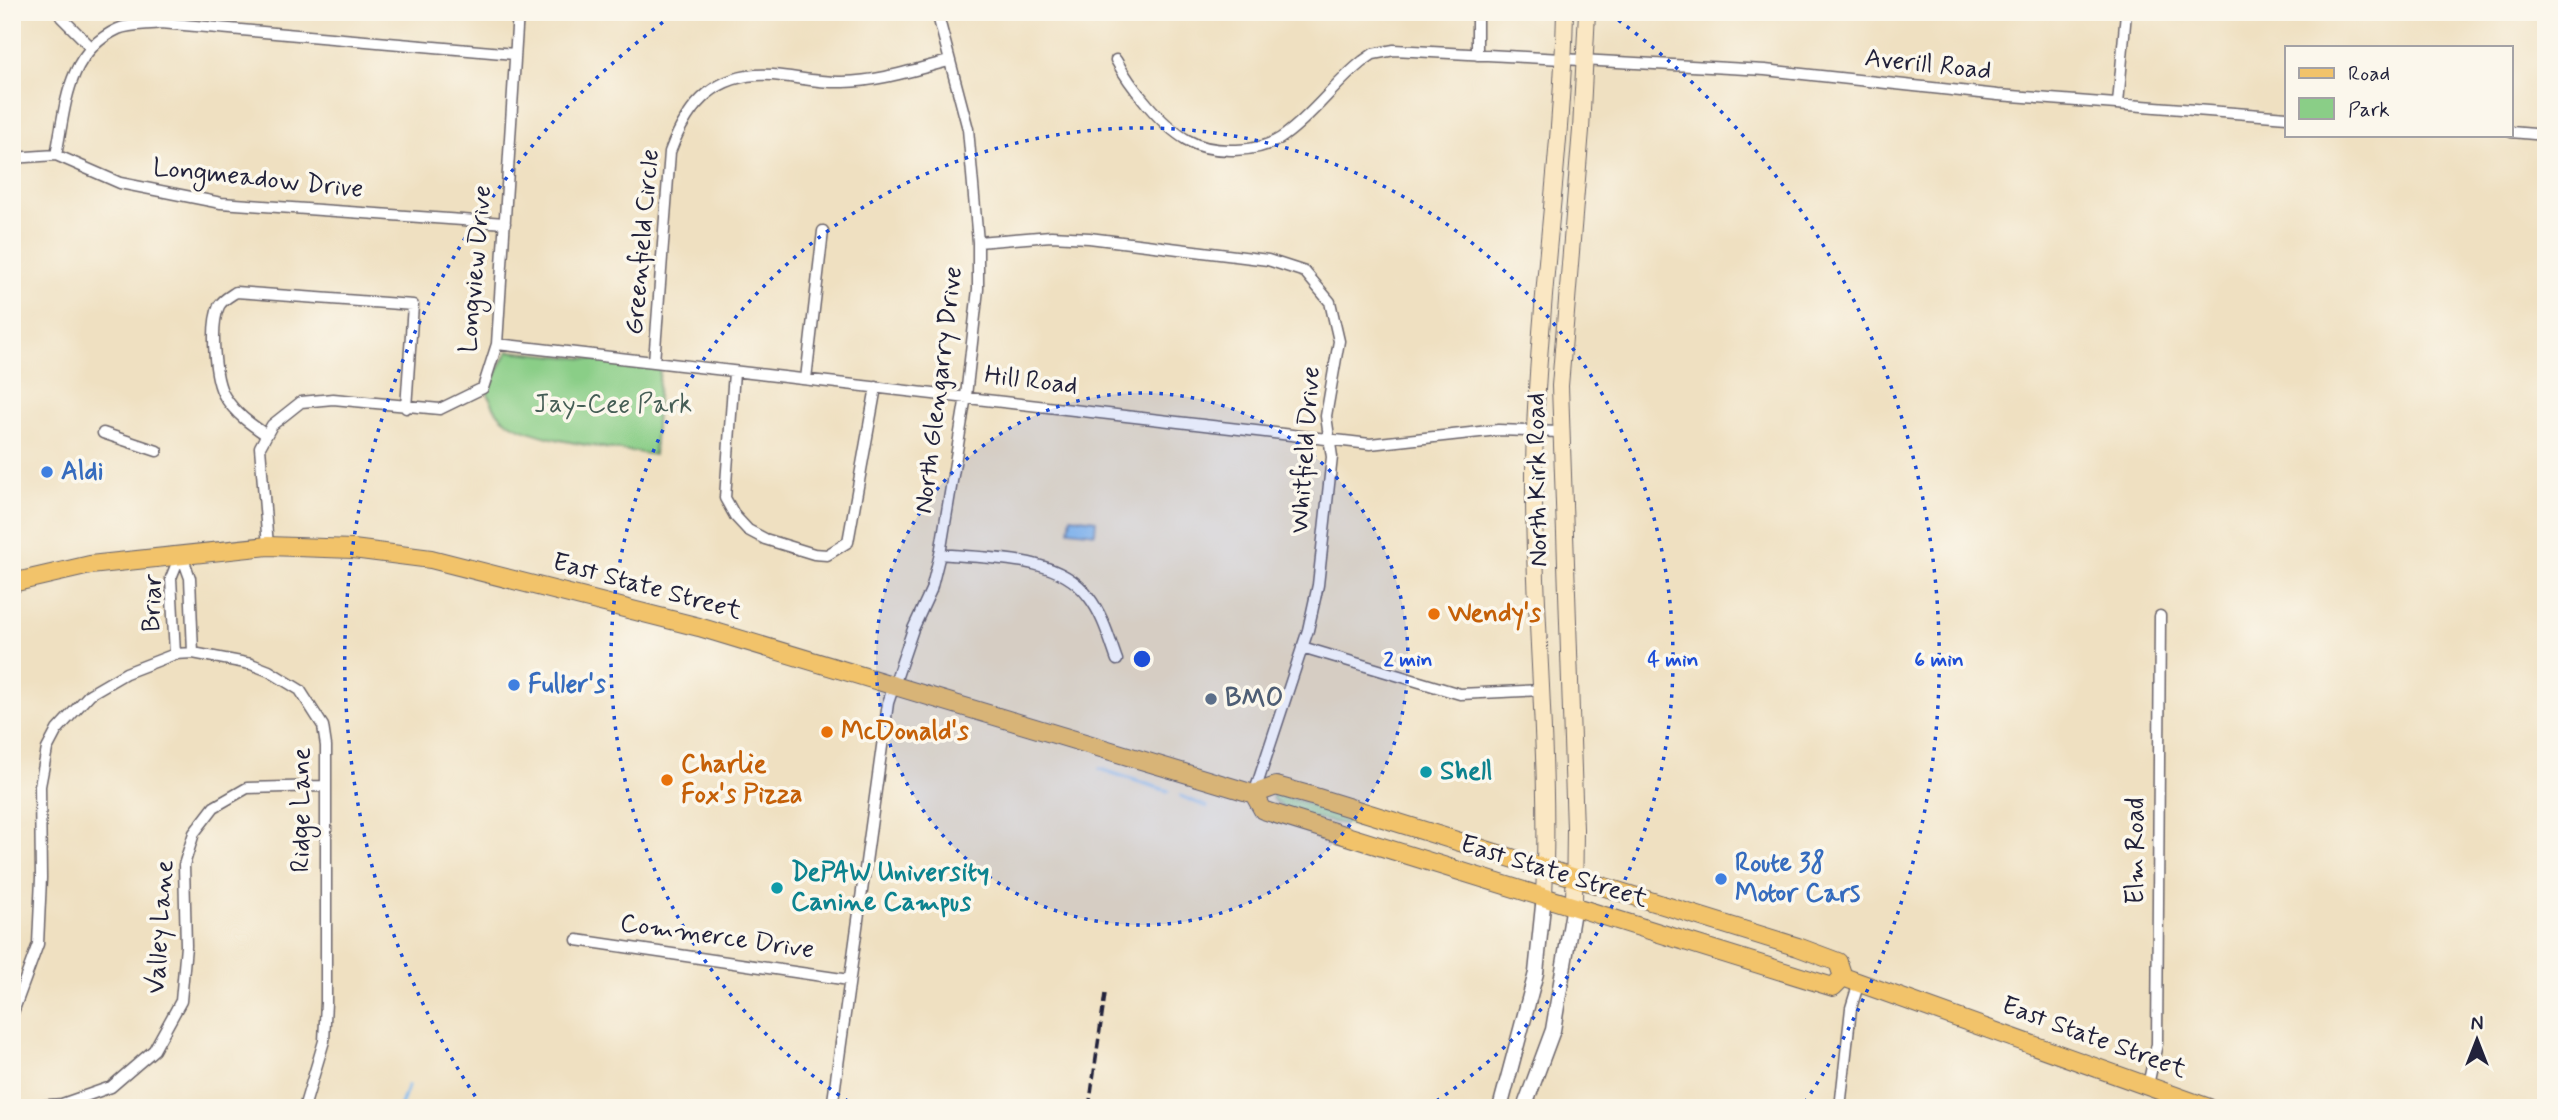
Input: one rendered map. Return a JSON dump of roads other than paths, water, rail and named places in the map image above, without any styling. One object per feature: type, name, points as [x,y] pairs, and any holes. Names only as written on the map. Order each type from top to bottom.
[{"type":"main road","name":"North Kirk Road","points":[[1544,896],[1535,431],[1564,61],[1565,12]]},
{"type":"main road","name":"North Kirk Road","points":[[1574,905],[1560,432],[1561,346],[1587,12]]},
{"type":"main road","name":"East State Street","points":[[12,583],[90,565],[181,553],[268,546],[353,549],[444,562],[699,627],[1254,794],[1276,786],[1575,876],[1838,962],[1851,980],[2208,1108]]},
{"type":"main road","name":"East State Street","points":[[1254,794],[1263,810],[1833,987],[1851,980]]},
{"type":"street","name":"Longview Drive","points":[[265,434],[278,419],[304,400],[342,399],[406,408],[440,409],[483,388],[497,344],[518,12]]},
{"type":"street","name":"North Glengarry Drive","points":[[832,1108],[893,685],[931,590],[940,554],[966,396],[978,289],[978,242],[968,129],[937,12]]},
{"type":"street","points":[[1477,55],[1478,12]]},
{"type":"street","points":[[2118,104],[2126,12]]},
{"type":"street","points":[[61,17],[90,46]]},
{"type":"street","points":[[56,155],[70,85],[77,66],[90,46],[120,28],[161,23],[514,54]]},
{"type":"street","name":"Averill Road","points":[[1116,61],[1128,83],[1187,140],[1212,147],[1259,146],[1286,135],[1373,54],[1406,50],[1564,61],[1765,70],[2118,104],[2285,117]]},
{"type":"street","name":"Greenfield Circle","points":[[654,362],[670,152],[679,127],[701,96],[731,79],[769,75],[838,82],[876,80],[949,61]]},
{"type":"street","points":[[2512,132],[2546,135]]},
{"type":"street","name":"Longmeadow Drive","points":[[12,158],[56,155],[120,183],[220,203],[505,223]]},
{"type":"street","points":[[806,379],[823,231]]},
{"type":"street","name":"Whitfield Drive","points":[[978,242],[1051,236],[1089,238],[1268,260],[1304,272],[1330,302],[1339,341],[1326,416],[1332,457],[1318,585],[1302,648],[1254,794]]},
{"type":"street","points":[[268,546],[260,454],[265,434],[237,415],[222,394],[215,365],[215,319],[220,303],[236,292],[413,305],[406,408]]},
{"type":"street","name":"Hill Road","points":[[497,344],[1330,439],[1383,443],[1479,432],[1560,432]]},
{"type":"street","points":[[734,372],[725,498],[734,516],[748,530],[814,554],[827,555],[848,542],[876,387]]},
{"type":"street","points":[[103,433],[157,450]]},
{"type":"street","points":[[181,553],[190,578],[193,653]]},
{"type":"street","name":"Briar","points":[[175,654],[171,578],[181,553]]},
{"type":"street","points":[[940,554],[1035,565],[1064,575],[1092,602],[1102,618],[1117,660]]},
{"type":"street","name":"Elm Road","points":[[2148,1085],[2157,1044],[2160,616]]},
{"type":"street","points":[[1302,648],[1460,694],[1542,690]]},
{"type":"street","name":"Ridge Lane","points":[[12,1015],[38,944],[41,878],[40,786],[47,748],[66,716],[90,694],[126,673],[175,654],[193,653],[259,666],[300,690],[325,734],[325,1028],[316,1072],[304,1108]]},
{"type":"street","name":"Valley Lane","points":[[12,1108],[62,1104],[111,1087],[154,1050],[181,1001],[186,946],[184,865],[194,833],[215,807],[247,788],[324,786]]},
{"type":"street","name":"North Kirk Road","points":[[1500,1108],[1533,985],[1543,927],[1544,896]]},
{"type":"street","name":"North Kirk Road","points":[[1524,1108],[1553,1030],[1574,905]]},
{"type":"street","name":"Commerce Drive","points":[[577,940],[849,980]]},
{"type":"street","points":[[1840,1108],[1851,1008],[1851,980]]},
{"type":"water","points":[[1071,517],[1096,520],[1095,533],[1069,530]]},
{"type":"waterway","points":[[1100,769],[1168,791]]},
{"type":"waterway","points":[[1181,796],[1207,807]]},
{"type":"waterway","points":[[400,1108],[408,1086]]},
{"type":"railway","points":[[1089,1108],[1105,994]]},
{"type":"place","name":"Aldi","points":[[47,472]]},
{"type":"place","name":"Wendy's","points":[[1434,614]]},
{"type":"place","name":"Fuller's","points":[[514,685]]},
{"type":"place","name":"BMO","points":[[1211,699]]},
{"type":"place","name":"McDonald's","points":[[827,732]]},
{"type":"place","name":"Shell","points":[[1426,772]]},
{"type":"place","name":"Charlie Fox's Pizza","points":[[667,780]]},
{"type":"place","name":"Route 38 Motor Cars","points":[[1721,879]]},
{"type":"place","name":"DePAW University Canine Campus","points":[[777,888]]},
{"type":"park label","name":"Jay-Cee Park","points":[[613,405]]}]
